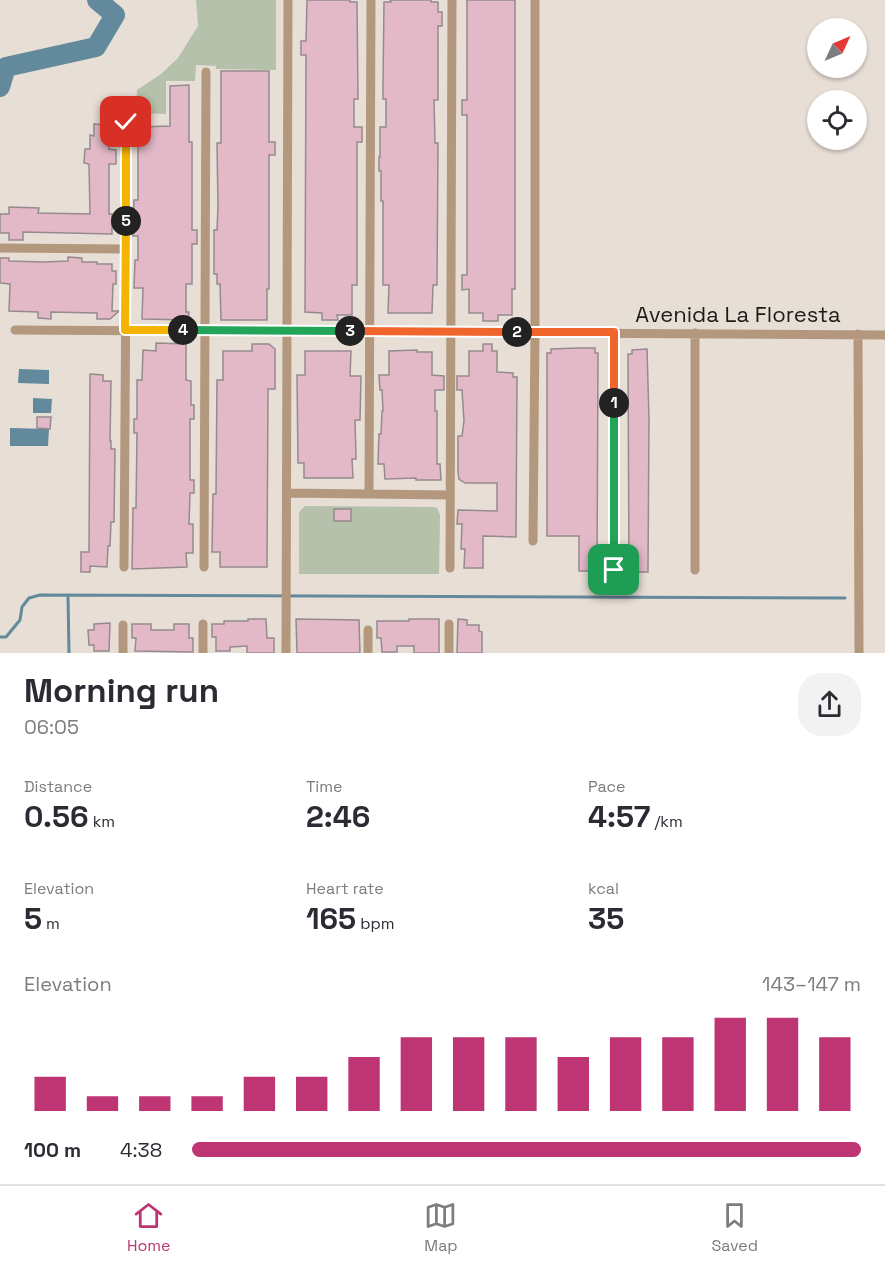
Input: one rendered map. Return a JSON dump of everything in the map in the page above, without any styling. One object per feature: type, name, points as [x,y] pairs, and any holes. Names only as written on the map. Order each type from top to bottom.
[{"type":"street","points":[[286,653],[288,0]]},
{"type":"street","points":[[369,494],[371,0]]},
{"type":"street","points":[[450,568],[452,0]]},
{"type":"street","points":[[532,541],[535,332],[535,0]]},
{"type":"street","points":[[204,567],[206,72]]},
{"type":"street","points":[[123,567],[126,122]]},
{"type":"street","points":[[0,248],[126,249]]},
{"type":"street","name":"Avenida La Floresta","points":[[15,330],[885,335]]},
{"type":"street","points":[[614,332],[614,570]]},
{"type":"street","points":[[695,333],[695,570]]},
{"type":"street","points":[[858,334],[859,653]]},
{"type":"street","points":[[286,493],[450,495]]},
{"type":"street","points":[[203,624],[203,653]]},
{"type":"street","points":[[449,624],[450,653]]},
{"type":"street","points":[[123,625],[123,653]]},
{"type":"street","points":[[368,630],[368,653]]},
{"type":"green space","points":[[196,0],[276,0],[276,70],[216,69],[216,66],[196,65],[195,81],[166,81],[166,114],[136,113],[137,90],[161,74],[178,58],[198,26]]},
{"type":"green space","points":[[305,506],[437,508],[440,515],[439,574],[299,574],[299,512]]},
{"type":"water","points":[[19,369],[49,370],[49,384],[18,383]]},
{"type":"water","points":[[33,398],[52,399],[51,413],[33,413]]},
{"type":"water","points":[[10,428],[49,429],[48,446],[10,446]]},
{"type":"building","points":[[307,0],[357,2],[358,99],[354,99],[354,127],[362,127],[362,142],[357,142],[357,285],[352,285],[352,315],[337,315],[338,320],[322,320],[322,313],[305,312],[306,55],[301,55],[301,41],[306,41]]},
{"type":"building","points":[[390,0],[431,0],[431,2],[438,2],[438,12],[442,12],[442,26],[438,26],[438,100],[434,100],[435,143],[438,143],[437,285],[433,285],[432,313],[388,313],[389,285],[383,285],[383,201],[381,201],[379,157],[380,127],[386,127],[386,99],[383,99],[384,2],[391,2]]},
{"type":"building","points":[[467,0],[515,0],[515,289],[512,289],[512,315],[498,315],[498,321],[483,321],[483,313],[469,313],[469,289],[462,290],[462,275],[467,275],[467,115],[462,115],[462,100],[467,100]]},
{"type":"building","points":[[221,71],[269,71],[269,142],[275,142],[275,155],[269,155],[267,320],[221,320],[220,284],[217,284],[217,274],[214,274],[214,230],[217,230],[218,206],[217,143],[221,143]]},
{"type":"building","points":[[189,85],[189,142],[192,142],[192,230],[197,230],[197,244],[192,244],[192,284],[186,284],[188,320],[142,319],[143,288],[134,288],[135,260],[138,260],[138,236],[133,236],[133,229],[134,200],[138,200],[138,141],[141,141],[141,127],[170,126],[170,86]]},
{"type":"building","points":[[94,124],[109,125],[109,149],[116,150],[116,164],[109,164],[109,214],[112,214],[112,234],[23,232],[23,240],[9,240],[9,233],[0,233],[0,214],[9,214],[9,207],[39,208],[38,213],[90,214],[89,164],[84,163],[85,149],[90,149],[90,135],[94,136]]},
{"type":"building","points":[[68,257],[82,258],[82,262],[112,264],[112,271],[116,271],[116,284],[113,284],[112,311],[119,311],[110,319],[97,319],[97,313],[51,312],[51,319],[38,318],[38,312],[9,311],[10,284],[0,283],[0,258],[9,258],[9,261],[43,262],[68,261]]},
{"type":"building","points":[[156,343],[186,344],[186,380],[191,381],[191,405],[194,405],[194,419],[190,419],[190,480],[194,480],[194,493],[190,493],[189,524],[193,524],[193,553],[186,553],[187,567],[132,569],[133,508],[136,508],[137,433],[134,433],[134,419],[137,419],[137,380],[142,380],[143,350],[156,351]]},
{"type":"building","points":[[252,344],[269,344],[275,349],[275,389],[268,389],[267,567],[220,567],[220,552],[212,552],[213,494],[216,494],[217,380],[223,380],[223,351],[252,351]]},
{"type":"building","points":[[483,344],[492,344],[492,351],[497,351],[497,372],[513,373],[513,377],[517,377],[516,537],[483,536],[483,568],[464,568],[465,549],[461,549],[462,524],[457,524],[458,510],[497,511],[497,483],[465,483],[459,479],[458,472],[458,436],[462,436],[464,421],[462,390],[457,390],[457,376],[469,376],[469,351],[483,351]]},
{"type":"building","points":[[595,348],[595,353],[598,353],[597,571],[579,571],[579,536],[547,536],[547,353],[551,353],[551,349]]},
{"type":"building","points":[[647,349],[648,572],[629,572],[628,354],[632,354],[632,350]]},
{"type":"building","points":[[417,350],[417,352],[432,352],[432,375],[444,376],[444,390],[435,390],[437,464],[440,464],[441,480],[385,479],[384,464],[378,464],[379,434],[381,434],[383,411],[379,375],[389,375],[389,351]]},
{"type":"building","points":[[305,351],[351,351],[350,376],[361,376],[360,420],[355,420],[356,459],[352,459],[353,478],[304,478],[304,463],[298,463],[297,375],[305,375]]},
{"type":"building","points":[[90,374],[103,375],[103,381],[111,381],[110,441],[111,449],[115,449],[114,522],[111,522],[107,567],[90,566],[90,572],[81,572],[81,552],[89,552]]},
{"type":"building","points":[[37,417],[51,417],[50,429],[37,428]]},
{"type":"building","points":[[334,509],[351,509],[351,521],[334,521]]},
{"type":"building","points":[[248,619],[266,619],[267,638],[274,638],[274,653],[247,653],[247,646],[230,647],[230,651],[216,651],[216,637],[212,637],[212,624],[224,624],[224,621],[248,621]]},
{"type":"building","points":[[296,619],[359,620],[360,653],[297,653]]},
{"type":"building","points":[[409,619],[439,619],[439,653],[414,653],[414,646],[397,646],[397,652],[382,652],[381,638],[377,638],[377,621],[409,621]]},
{"type":"building","points":[[458,619],[467,620],[467,625],[479,625],[479,631],[482,632],[482,653],[457,653]]},
{"type":"building","points":[[110,623],[109,651],[94,651],[94,645],[89,645],[88,630],[94,630],[94,624]]},
{"type":"building","points":[[132,624],[151,624],[151,630],[174,630],[174,624],[189,624],[189,638],[193,638],[193,652],[135,651],[136,638],[132,638]]},
{"type":"waterway","points":[[0,87],[6,67],[96,47],[115,15],[97,0]]},
{"type":"waterway","points":[[0,637],[6,637],[20,620],[22,607],[29,598],[40,595],[845,598]]},
{"type":"waterway","points":[[68,595],[69,653]]},
{"type":"route","points":[[126,122],[125,330],[614,332],[614,570]]}]
